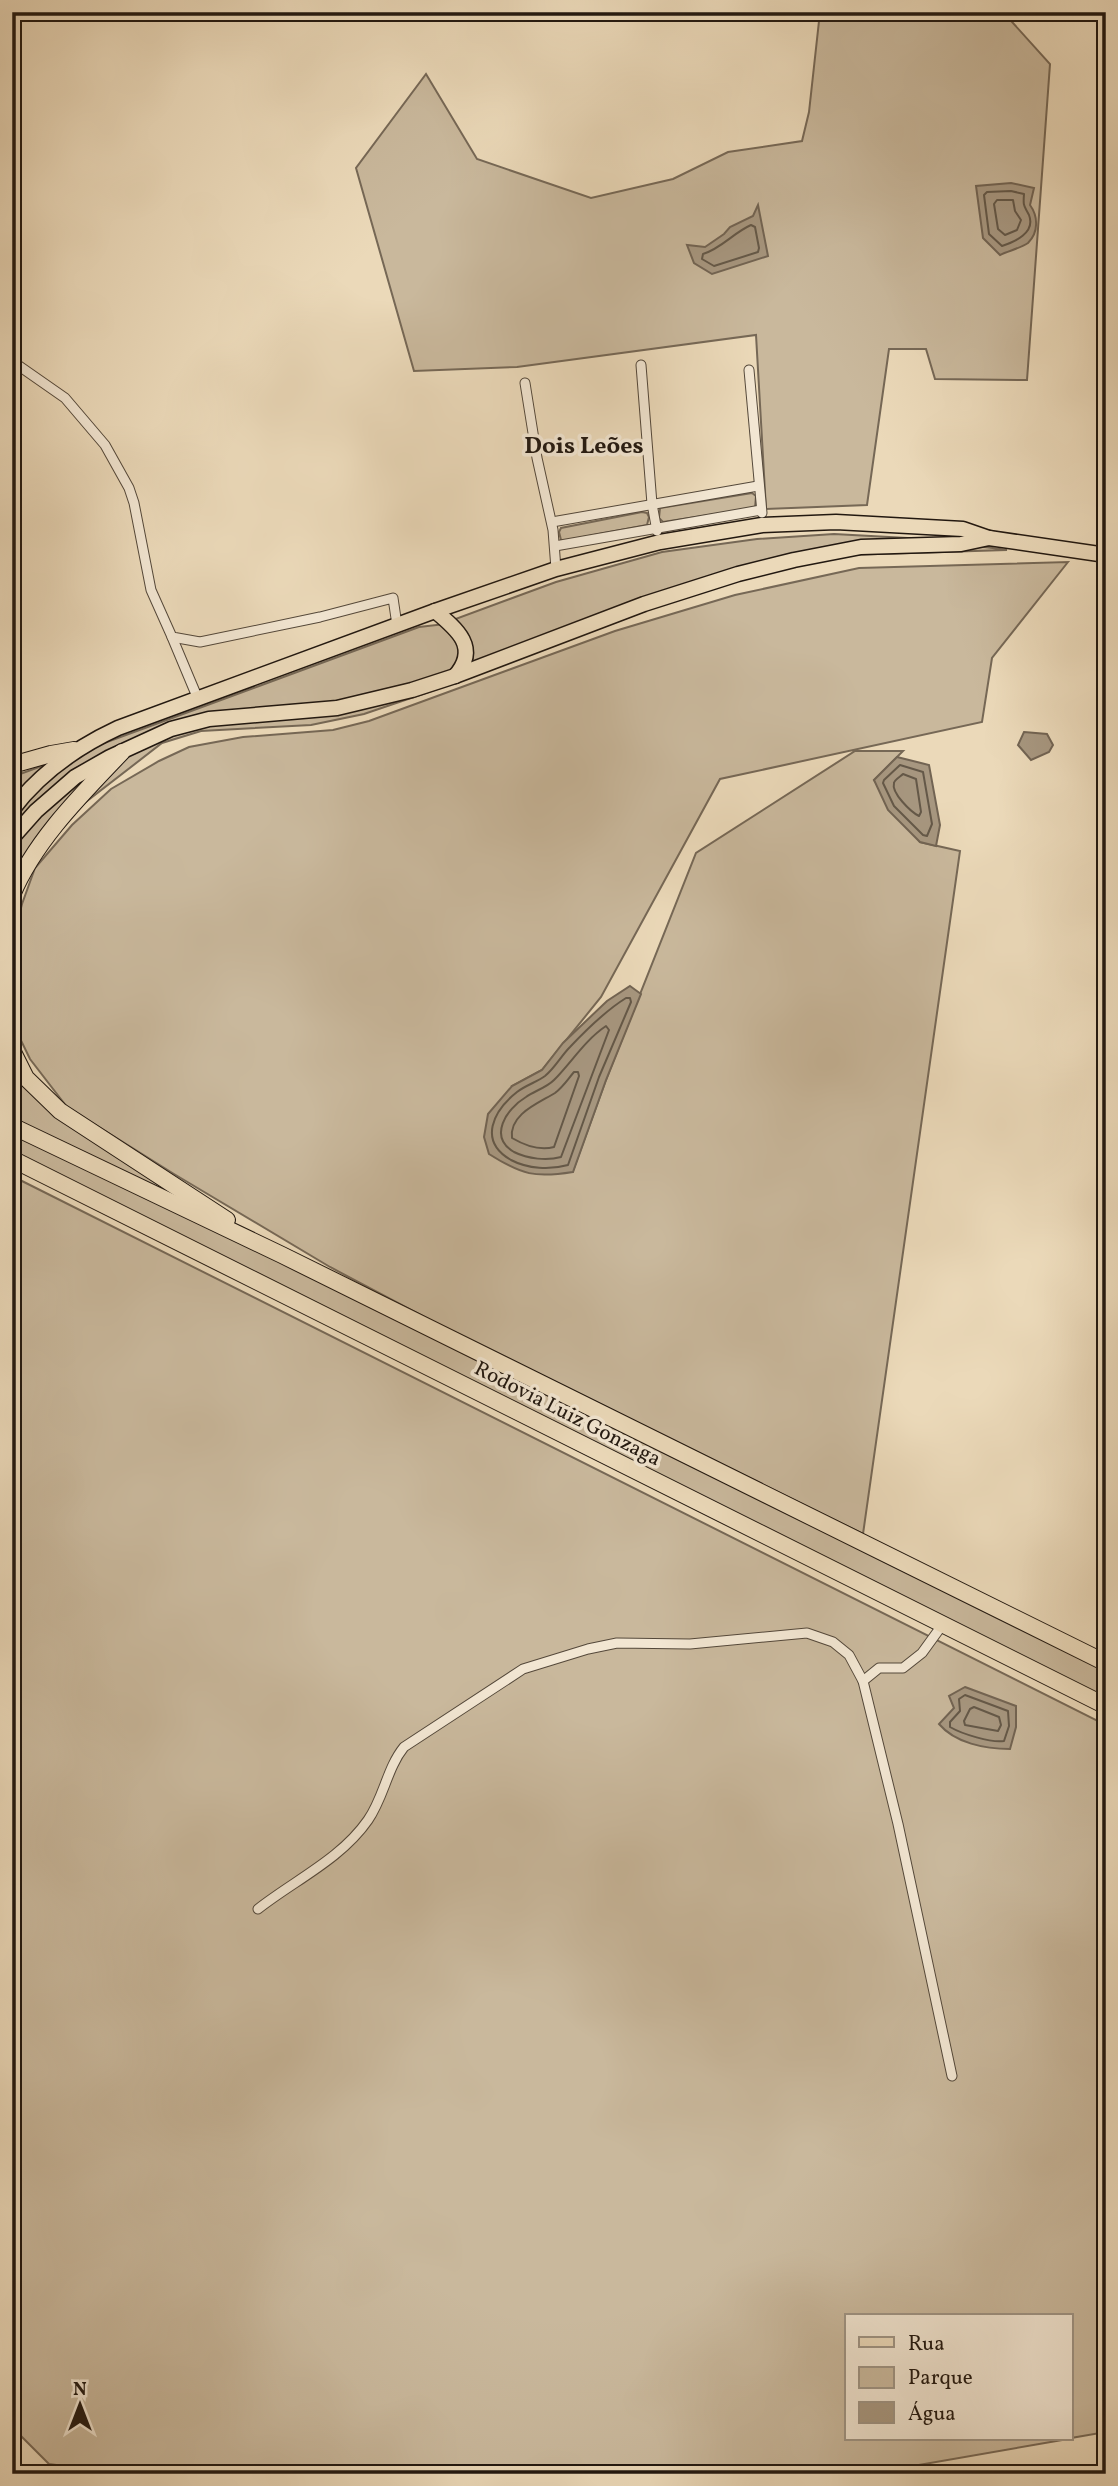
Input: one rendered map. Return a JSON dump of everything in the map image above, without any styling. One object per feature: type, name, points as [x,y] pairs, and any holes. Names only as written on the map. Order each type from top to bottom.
[{"type":"highway","points":[[12,765],[74,750]]},
{"type":"highway","points":[[12,895],[28,865],[50,835],[122,752]]},
{"type":"highway","points":[[12,1050],[26,1077],[61,1111],[282,1255]]},
{"type":"highway","name":"Rodovia Luiz Gonzaga","points":[[12,1126],[282,1255],[1106,1663]]},
{"type":"highway","name":"Rodovia Luiz Gonzaga","points":[[12,1159],[1106,1706]]},
{"type":"main road","points":[[12,810],[74,750],[118,729],[556,569],[762,518],[963,529],[989,538],[1106,555]]},
{"type":"main road","points":[[12,838],[36,811],[75,777],[103,760],[171,729],[209,719],[337,708],[389,696],[455,677],[644,604],[738,574],[851,549],[961,544],[989,538]]},
{"type":"main road","points":[[435,611],[456,628],[464,643],[465,659],[455,677]]},
{"type":"street","points":[[12,361],[75,407],[105,445],[129,488],[151,590],[198,699]]},
{"type":"street","points":[[641,365],[652,504],[660,542]]},
{"type":"street","points":[[555,546],[656,527],[762,518],[748,370]]},
{"type":"street","points":[[525,383],[537,458],[552,522],[556,569]]},
{"type":"street","points":[[552,522],[758,486]]},
{"type":"street","points":[[172,636],[200,642],[320,617],[393,598],[397,625]]},
{"type":"street","points":[[863,1681],[879,1668],[902,1668],[922,1653],[943,1624]]},
{"type":"street","points":[[258,1909],[337,1854],[356,1837],[379,1802],[398,1754],[411,1740],[532,1665],[617,1643],[690,1644],[807,1633],[822,1636],[849,1655],[863,1681],[898,1824],[952,2076]]},
{"type":"green space","points":[[820,12],[1003,12],[1050,64],[1027,380],[935,379],[926,349],[889,349],[867,505],[766,509],[756,335],[517,367],[414,371],[356,168],[426,74],[477,159],[591,198],[673,179],[728,152],[802,141],[809,112]]},
{"type":"green space","points":[[752,493],[756,496],[755,508],[663,522],[659,518],[660,508]]},
{"type":"green space","points":[[642,512],[649,517],[647,525],[561,540],[561,528]]},
{"type":"green space","points":[[834,534],[926,539],[1007,550],[846,555],[719,583],[458,682],[364,714],[311,725],[201,731],[162,743],[69,815],[12,898],[12,777],[419,627],[445,624],[468,661],[450,621],[556,582],[662,552],[757,539]]},
{"type":"green space","points":[[1068,562],[992,658],[982,722],[720,779],[601,997],[542,1070],[512,1086],[573,1171],[696,853],[855,751],[903,751],[874,780],[920,842],[960,851],[863,1534],[430,1320],[330,1267],[174,1174],[67,1107],[30,1059],[12,1022],[12,943],[35,868],[72,825],[111,789],[189,747],[243,737],[333,730],[369,721],[615,631],[735,595],[859,568]]},
{"type":"green space","points":[[12,1057],[60,1111],[168,1192],[12,1123]]},
{"type":"green space","points":[[12,1126],[1106,1664],[1106,1700],[12,1159]]},
{"type":"green space","points":[[12,1176],[1106,1725],[1106,2432],[1072,2438],[1072,2314],[845,2314],[845,2440],[1062,2440],[867,2474],[122,2474],[49,2464],[12,2427]]},
{"type":"water","points":[[1011,183],[1034,188],[1030,205],[1035,214],[1036,229],[1028,243],[1000,255],[983,238],[976,186]]},
{"type":"water","points":[[758,205],[768,256],[712,274],[694,263],[687,245],[705,247],[730,227],[753,216]]},
{"type":"water","points":[[1024,732],[1047,734],[1053,745],[1049,752],[1031,760],[1018,745]]},
{"type":"water","points":[[897,757],[929,765],[940,825],[936,846],[920,842],[888,810],[874,780]]},
{"type":"water","points":[[630,986],[641,994],[573,1172],[548,1175],[529,1173],[511,1167],[489,1154],[484,1137],[488,1114],[512,1086],[542,1070],[563,1043],[607,1001]]},
{"type":"water","points":[[965,1687],[1016,1706],[1016,1727],[1010,1749],[971,1744],[953,1736],[939,1724],[954,1708],[949,1696]]},
{"type":"district","name":"Dois Leões","points":[[584,445]]}]
